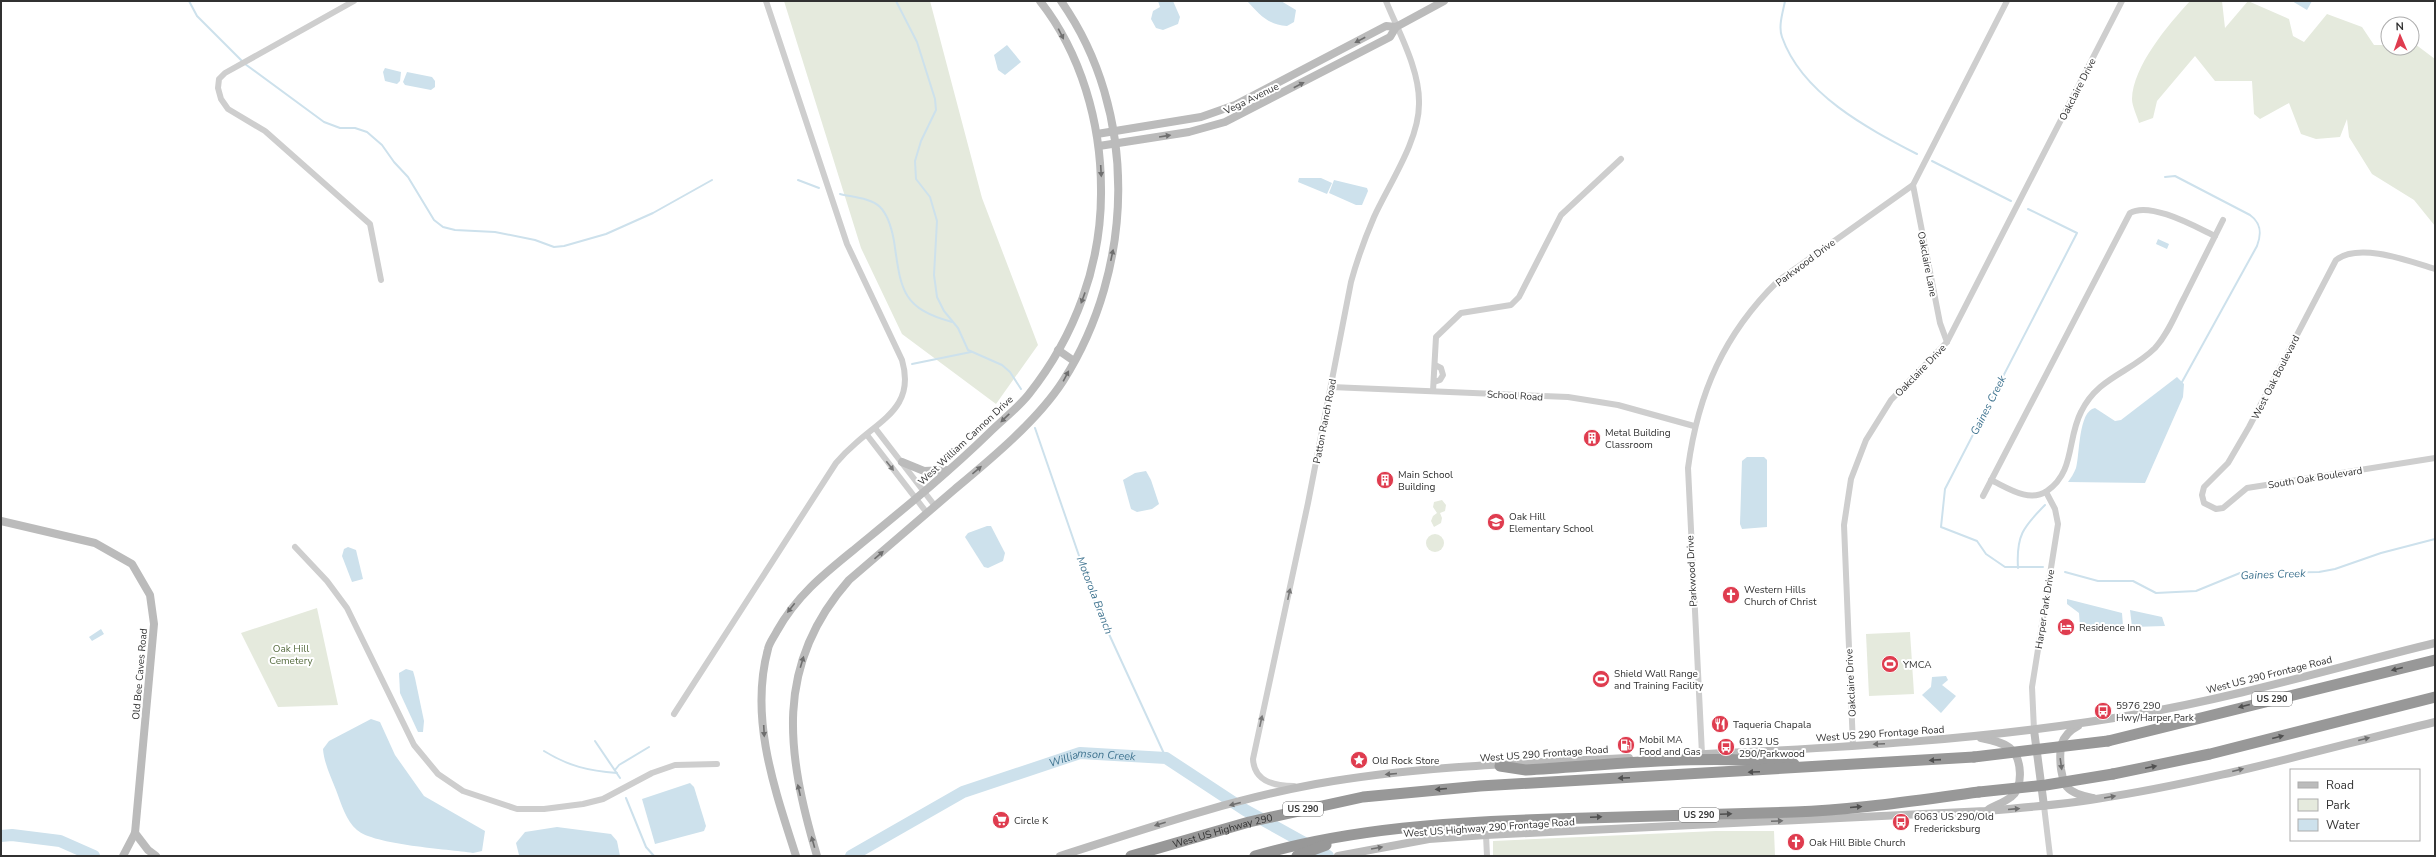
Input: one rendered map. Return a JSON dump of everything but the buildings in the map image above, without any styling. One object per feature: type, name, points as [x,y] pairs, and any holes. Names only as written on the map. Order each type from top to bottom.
[{"type":"highway","name":"US 290","points":[[1820,768],[1974,757],[2108,741],[2435,660]]},
{"type":"highway","name":"US 290","points":[[1354,833],[1475,821],[1796,812],[1908,802],[1979,792],[2046,785],[2113,774],[2210,754],[2435,697]]},
{"type":"highway","points":[[1500,766],[1526,770],[1741,760],[1820,768]]},
{"type":"highway","name":"West US Highway 290","points":[[1131,856],[1249,822],[1311,807],[1363,797],[1480,786],[1820,768]]},
{"type":"highway","points":[[1255,856],[1354,833]]},
{"type":"highway","points":[[1297,856],[1354,833]]},
{"type":"main road","name":"West William Cannon Drive","points":[[796,856],[772,780],[764,740],[762,690],[768,647],[790,609],[817,579],[916,499],[1028,396],[1058,350],[1078,310],[1093,265],[1098,240],[1102,202],[1097,134],[1079,71],[1052,16],[1040,1]]},
{"type":"main road","points":[[817,856],[797,784],[793,742],[796,684],[804,654],[819,620],[832,600],[849,580],[999,452],[1041,408],[1063,381],[1074,361],[1102,297],[1114,247],[1119,196],[1115,144],[1106,98],[1096,68],[1086,43],[1061,1]]},
{"type":"main road","name":"Vega Avenue","points":[[1097,134],[1196,118],[1235,105],[1386,26],[1396,26],[1444,1]]},
{"type":"main road","name":"Vega Avenue","points":[[1098,146],[1210,127],[1238,117],[1390,37],[1396,26]]},
{"type":"main road","points":[[1058,350],[1074,361]]},
{"type":"main road","points":[[902,462],[924,471],[947,470]]},
{"type":"main road","name":"Old Bee Caves Road","points":[[1,521],[95,543],[132,564],[150,595],[154,624],[135,834],[123,856]]},
{"type":"main road","name":"West US 290 Frontage Road","points":[[1307,786],[1369,776],[1500,766],[1853,746],[2034,730],[2084,723],[2188,704],[2435,643]]},
{"type":"main road","points":[[1985,811],[2044,806],[2096,799],[2198,780],[2435,722]]},
{"type":"main road","points":[[2084,723],[2070,730],[2063,738],[2059,751],[2062,776],[2067,787],[2077,794],[2096,799]]},
{"type":"main road","points":[[2034,730],[2044,806]]},
{"type":"main road","points":[[1973,736],[1998,742],[2011,749],[2017,758],[2020,780],[2017,790],[2011,797],[1985,811]]},
{"type":"main road","points":[[1060,856],[1197,813],[1307,786]]},
{"type":"main road","name":"West US Highway 290 Frontage Road","points":[[1338,856],[1429,840],[1486,835],[1985,811]]},
{"type":"main road","points":[[135,834],[148,850],[156,856]]},
{"type":"street","points":[[354,1],[232,69],[221,76],[218,84],[219,93],[224,104],[234,114],[265,131],[370,224],[381,280]]},
{"type":"street","points":[[674,714],[836,463],[898,406],[904,389],[903,366],[847,244],[766,1]]},
{"type":"street","name":"Patton Ranch Road","points":[[1307,786],[1271,784],[1263,780],[1253,768],[1253,760],[1359,255],[1411,139],[1418,115],[1418,94],[1414,72],[1386,1]]},
{"type":"street","name":"Parkwood Drive","points":[[1702,754],[1688,494],[1688,468],[1694,426],[1702,400],[1723,352],[1762,296],[1787,273],[1913,185],[2007,1]]},
{"type":"street","name":"Oakclaire Drive","points":[[1853,746],[1844,549],[1844,519],[1851,479],[1866,440],[1891,400],[1947,342],[2122,1]]},
{"type":"street","points":[[1433,391],[1436,337],[1460,313],[1511,305],[1519,297],[1561,215],[1621,159]]},
{"type":"street","name":"Oakclaire Lane","points":[[1913,185],[1940,323],[1947,342]]},
{"type":"street","points":[[1983,496],[2130,213],[2139,210],[2156,212],[2216,236]]},
{"type":"street","points":[[1991,480],[2025,495],[2046,492],[2057,482],[2066,469],[2076,426],[2087,401],[2105,381],[2145,356],[2163,337],[2224,220]]},
{"type":"street","name":"West Oak Boulevard","points":[[2204,503],[2202,495],[2204,487],[2228,462],[2246,433],[2328,272],[2336,260],[2351,253],[2384,255],[2435,269]]},
{"type":"street","name":"School Road","points":[[1331,387],[1580,399],[1618,405],[1694,426]]},
{"type":"street","points":[[875,428],[935,506]]},
{"type":"street","points":[[866,435],[927,513]]},
{"type":"street","name":"South Oak Boulevard","points":[[2204,503],[2216,509],[2223,508],[2247,488],[2435,458]]},
{"type":"street","name":"Harper Park Drive","points":[[2034,730],[2032,687],[2058,524],[2055,509],[2046,492]]},
{"type":"street","points":[[295,547],[327,581],[347,608],[414,745],[438,774],[463,791],[517,809],[544,809],[583,804],[603,799],[652,773],[675,765],[717,764]]},
{"type":"street","points":[[2044,806],[2050,856]]},
{"type":"street","points":[[1486,835],[1487,856]]},
{"type":"green space","points":[[784,1],[930,1],[982,198],[1038,345],[996,404],[902,334],[861,248]]},
{"type":"green space","points":[[2190,1],[2222,1],[2225,28],[2248,1],[2289,19],[2293,36],[2304,42],[2327,14],[2362,27],[2374,45],[2380,45],[2380,56],[2420,56],[2420,48],[2435,59],[2435,226],[2414,200],[2372,174],[2349,137],[2347,119],[2340,137],[2316,139],[2301,134],[2289,103],[2260,119],[2254,114],[2252,81],[2215,81],[2195,56],[2157,101],[2153,118],[2139,123],[2132,102],[2134,86],[2138,73],[2153,47]]},
{"type":"green space","points":[[1442,500],[1446,505],[1445,511],[1440,513],[1442,518],[1441,523],[1434,527],[1431,521],[1433,516],[1437,513],[1433,507],[1434,502]]},
{"type":"green space","points":[[1435,534],[1441,537],[1444,543],[1441,549],[1435,552],[1429,549],[1426,543],[1429,537]]},
{"type":"green space","name":"Oak Hill Cemetery","points":[[317,608],[338,705],[278,707],[241,633]]},
{"type":"green space","name":"YMCA","points":[[1910,632],[1914,694],[1869,696],[1866,634]]},
{"type":"green space","points":[[1716,831],[1774,831],[1775,856],[1493,856],[1493,841]]},
{"type":"water","points":[[1158,1],[1173,1],[1180,17],[1178,24],[1163,30],[1156,28],[1151,19],[1153,11],[1160,7]]},
{"type":"water","points":[[1247,1],[1281,1],[1296,10],[1294,22],[1287,26],[1274,24],[1264,18]]},
{"type":"water","points":[[2292,1],[2312,1],[2307,10]]},
{"type":"water","points":[[1007,45],[1021,62],[1005,75],[998,70],[994,55]]},
{"type":"water","points":[[385,68],[401,72],[400,81],[397,84],[385,81],[383,72]]},
{"type":"water","points":[[407,72],[432,77],[435,81],[435,87],[431,90],[405,85],[403,82]]},
{"type":"water","points":[[1299,178],[1321,178],[1332,183],[1327,194],[1298,182]]},
{"type":"water","points":[[1334,180],[1367,188],[1368,191],[1362,205],[1356,205],[1329,193]]},
{"type":"water","points":[[2158,239],[2169,244],[2167,249],[2156,244]]},
{"type":"water","points":[[2177,377],[2184,384],[2183,397],[2145,483],[2068,482],[2076,468],[2083,425],[2085,417],[2089,411],[2095,408],[2115,421],[2121,420]]},
{"type":"water","points":[[1747,457],[1764,457],[1767,460],[1767,527],[1742,529],[1740,524],[1742,461]]},
{"type":"water","points":[[1146,471],[1151,480],[1159,504],[1152,509],[1137,512],[1131,509],[1123,480],[1135,473]]},
{"type":"water","points":[[991,526],[1005,553],[1003,561],[988,568],[984,567],[965,537],[968,533]]},
{"type":"water","points":[[348,547],[356,550],[363,579],[352,582],[342,556],[344,549]]},
{"type":"water","points":[[2067,599],[2122,613],[2123,626],[2084,630],[2080,628],[2079,613],[2067,604]]},
{"type":"water","points":[[2130,610],[2162,617],[2165,626],[2132,627]]},
{"type":"water","points":[[101,629],[104,634],[92,641],[89,637]]},
{"type":"water","points":[[406,669],[413,671],[415,678],[424,721],[423,732],[418,732],[400,693],[399,673]]},
{"type":"water","points":[[1946,676],[1948,680],[1942,685],[1956,696],[1941,713],[1922,695],[1931,687],[1932,677]]},
{"type":"water","points":[[371,719],[380,722],[395,755],[424,796],[485,831],[482,851],[473,853],[395,843],[366,835],[353,826],[342,806],[326,765],[323,749],[329,741]]},
{"type":"water","points":[[690,783],[694,787],[706,826],[704,831],[655,844],[642,799]]},
{"type":"water","points":[[557,827],[611,834],[617,841],[620,856],[519,855],[516,843],[525,832]]},
{"type":"waterway","points":[[189,1],[197,16],[242,61]]},
{"type":"waterway","name":"Motorola Branch","points":[[896,1],[917,42],[935,99],[936,110],[921,141],[915,161],[916,179],[930,197],[937,221],[934,275],[937,297],[944,311],[958,328],[968,350],[1002,365],[1010,372],[1021,389]]},
{"type":"waterway","name":"Gaines Creek","points":[[1785,1],[1781,24],[1782,37],[1791,57],[1804,76],[1820,92],[1858,121],[1917,154]]},
{"type":"waterway","points":[[245,64],[324,122],[340,128],[355,128],[367,132],[382,145],[394,162],[408,177],[434,220],[443,227],[455,230],[495,232],[535,240],[554,247],[564,246],[606,234],[653,213],[712,180]]},
{"type":"waterway","name":"Gaines Creek","points":[[1932,161],[2011,201]]},
{"type":"waterway","points":[[2165,177],[2175,176],[2250,215],[2254,218],[2260,229],[2260,237],[2257,246],[2182,382]]},
{"type":"waterway","points":[[798,180],[819,188]]},
{"type":"waterway","points":[[840,194],[867,200],[880,207],[886,215],[891,228],[899,272],[906,294],[913,303],[922,310],[952,322]]},
{"type":"waterway","name":"Gaines Creek","points":[[2028,209],[2077,233],[1945,489],[1941,527],[1977,541],[1986,554],[2005,567],[2043,567]]},
{"type":"waterway","points":[[912,364],[971,352]]},
{"type":"waterway","name":"Motorola Branch","points":[[1035,428],[1097,608],[1166,758]]},
{"type":"waterway","points":[[2018,568],[2018,548],[2022,533],[2026,526],[2045,505]]},
{"type":"waterway","name":"Gaines Creek","points":[[2065,572],[2098,581],[2133,581],[2156,593],[2196,591],[2240,573],[2319,572],[2335,569],[2381,553],[2435,539]]},
{"type":"waterway","points":[[595,741],[620,778]]},
{"type":"waterway","points":[[615,770],[619,765],[649,747]]},
{"type":"waterway","points":[[544,751],[579,767],[617,773]]},
{"type":"waterway","name":"Williamson Creek","points":[[851,856],[963,792],[1080,753],[1166,758],[1245,810],[1328,856]]},
{"type":"waterway","points":[[626,798],[646,847],[654,856]]},
{"type":"waterway","name":"Williamson Creek","points":[[1,836],[12,835],[60,841],[94,856]]},
{"type":"place","name":"Metal Building Classroom","points":[[1592,438]]},
{"type":"place","name":"Main School Building","points":[[1385,480]]},
{"type":"place","name":"Oak Hill Elementary School","points":[[1496,522]]},
{"type":"place","name":"Western Hills Church of Christ","points":[[1731,595]]},
{"type":"place","name":"Residence Inn","points":[[2066,627]]},
{"type":"place","name":"YMCA","points":[[1890,664]]},
{"type":"place","name":"Shield Wall Range and Training Facility","points":[[1601,679]]},
{"type":"place","name":"5976 290 Hwy/Harper Park","points":[[2103,711]]},
{"type":"place","name":"Taqueria Chapala","points":[[1720,724]]},
{"type":"place","name":"Mobil MA Food and Gas","points":[[1626,745]]},
{"type":"place","name":"6132 US 290/Parkwood","points":[[1726,747]]},
{"type":"place","name":"Old Rock Store","points":[[1359,760]]},
{"type":"place","name":"Circle K","points":[[1001,820]]},
{"type":"place","name":"6063 US 290/Old Fredericksburg","points":[[1901,822]]},
{"type":"place","name":"Oak Hill Bible Church","points":[[1796,842]]}]
